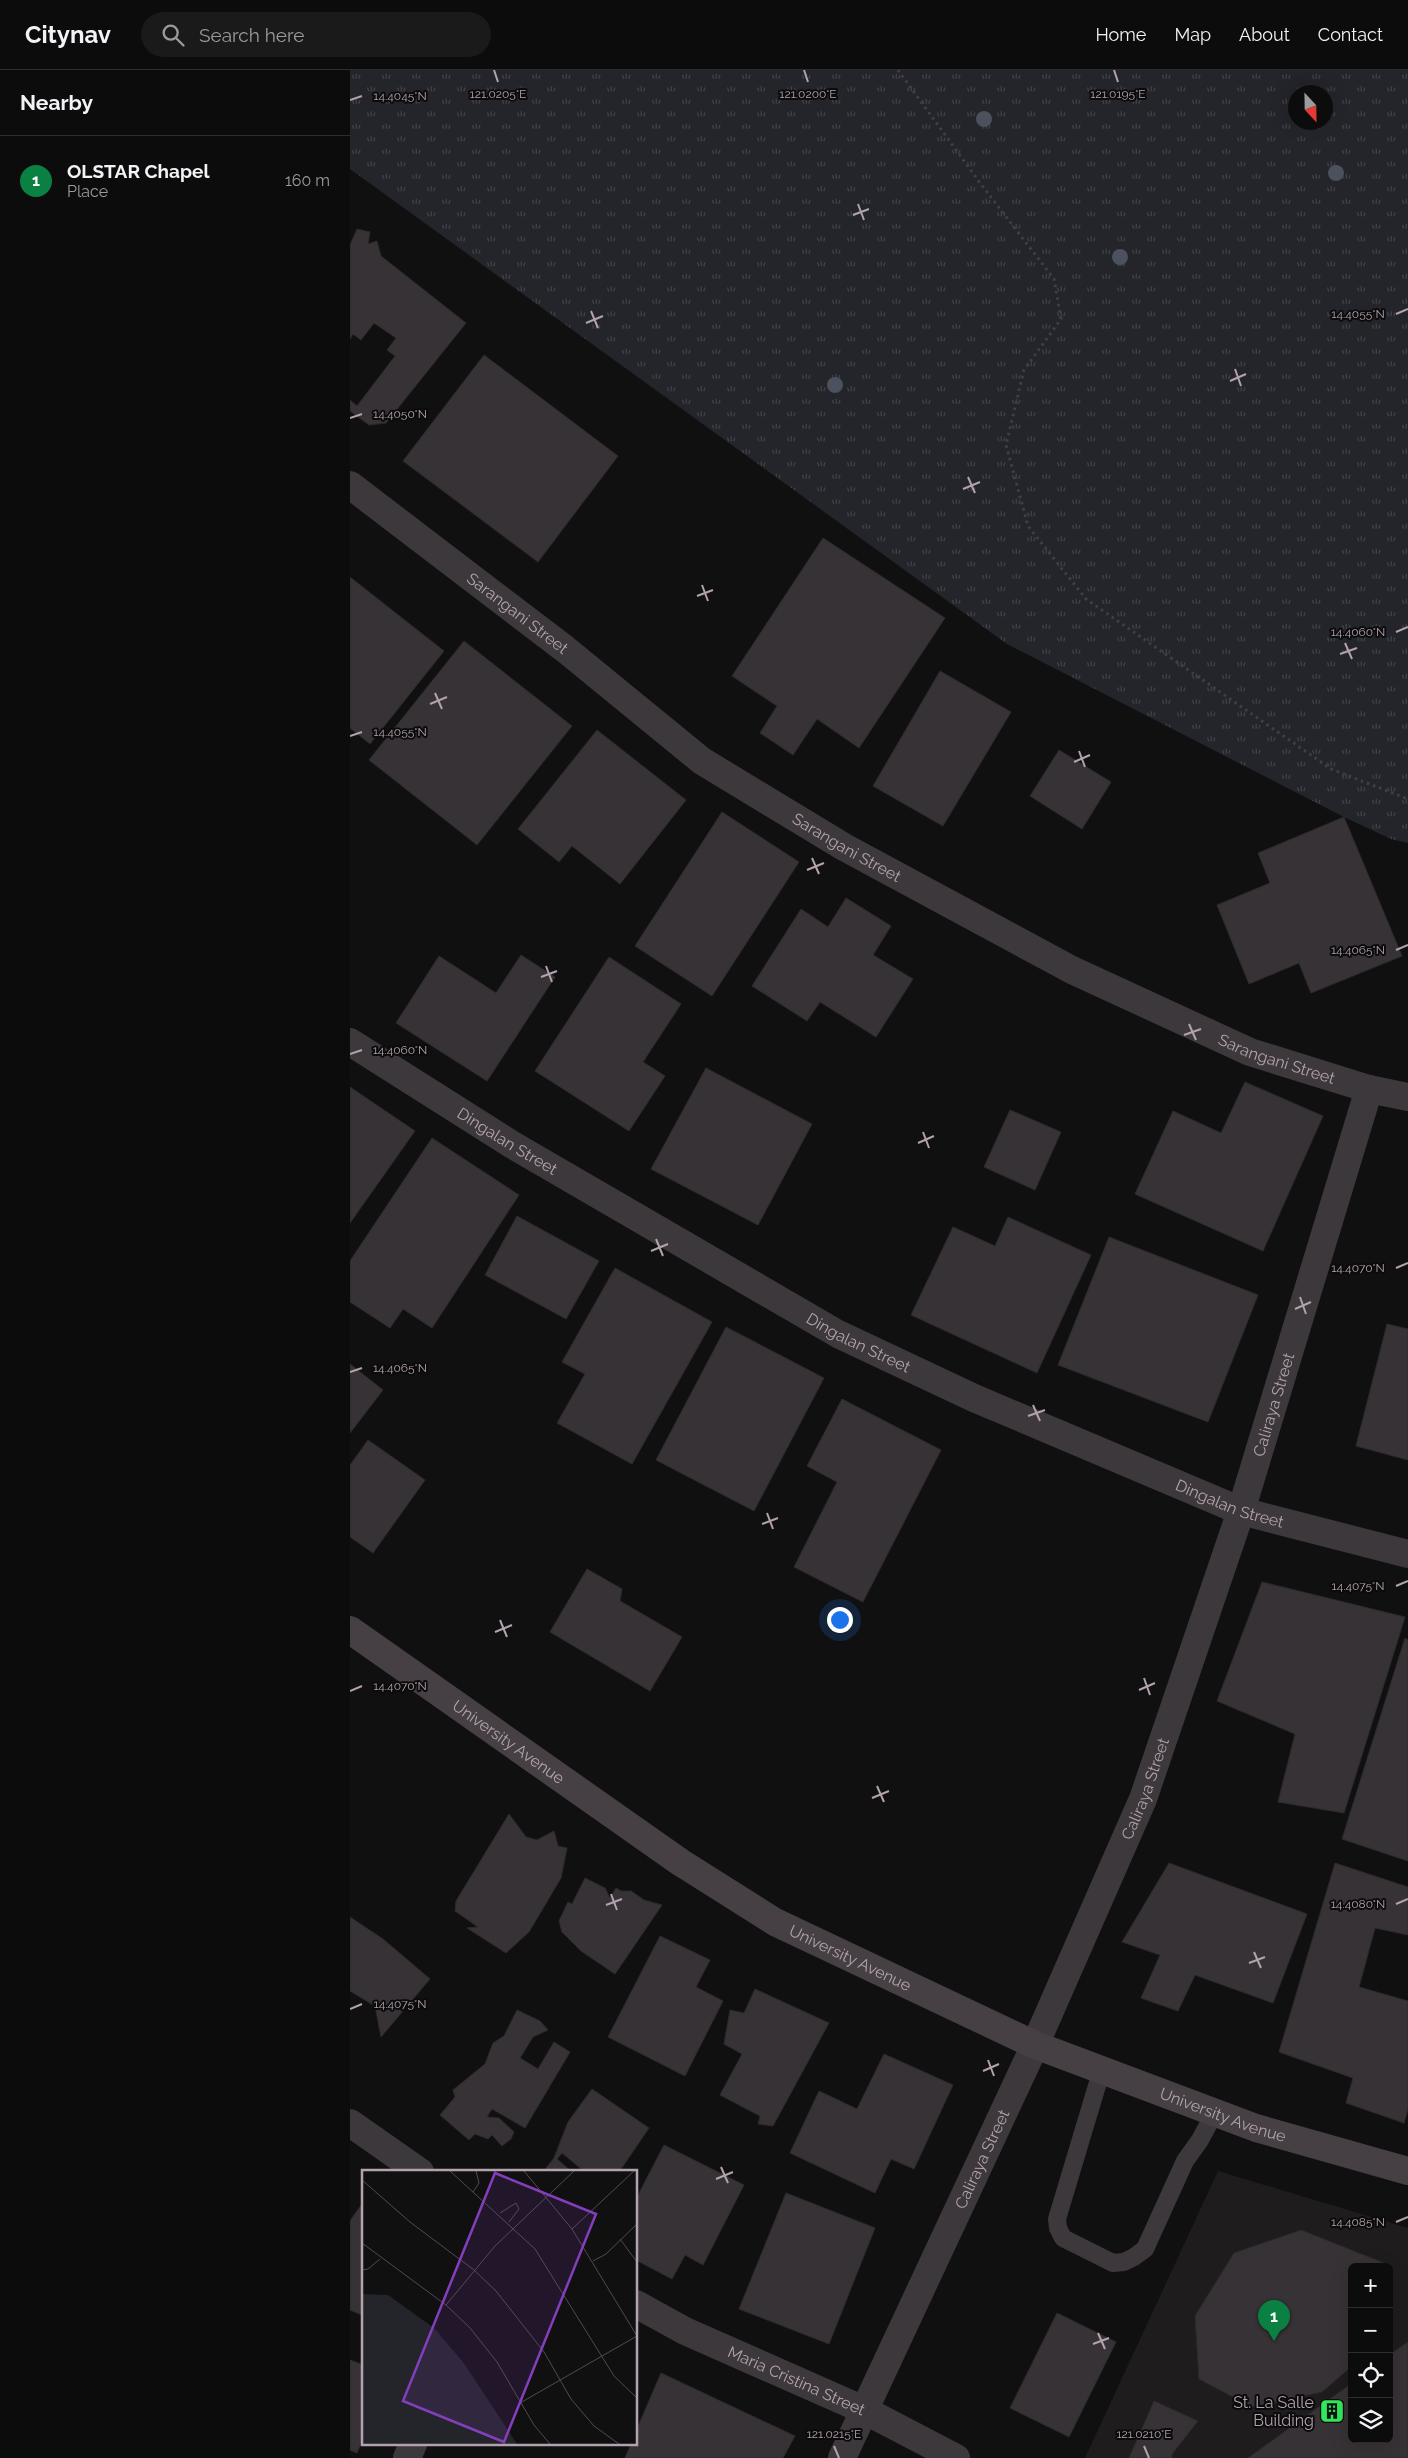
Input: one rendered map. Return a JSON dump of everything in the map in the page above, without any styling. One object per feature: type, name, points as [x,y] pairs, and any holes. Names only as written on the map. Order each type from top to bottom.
[{"type":"street","name":"Sarangani Street","points":[[350,485],[565,649],[702,761],[844,846],[1072,970],[1241,1048],[1369,1089],[1408,1096]]},
{"type":"street","name":"Dingalan Street","points":[[350,1042],[511,1144],[838,1334],[974,1398],[1241,1511],[1408,1554]]},
{"type":"street","name":"Caliraya Street","points":[[842,2458],[1035,2045],[1144,1799],[1241,1511],[1369,1089]]},
{"type":"street","name":"University Avenue","points":[[350,1630],[680,1862],[775,1922],[1035,2045],[1256,2128],[1408,2170]]},
{"type":"street","points":[[350,2123],[417,2170]]},
{"type":"street","name":"Maria Cristina Street","points":[[638,2305],[685,2331],[864,2410],[956,2458]]},
{"type":"street","points":[[407,2458],[412,2446]]},
{"type":"lane","points":[[1102,2069],[1057,2218],[1058,2228],[1063,2238],[1113,2263],[1124,2262],[1145,2249],[1185,2161],[1200,2140],[1215,2112]]},
{"type":"path","points":[[898,70],[980,183],[1054,278],[1061,320],[1024,370],[1006,445],[1028,526],[1086,599],[1331,769],[1408,799]]},
{"type":"shaded area","points":[[1218,2171],[1408,2228],[1408,2458],[1085,2458]]},
{"type":"green space","points":[[350,70],[1408,70],[1408,843],[1391,839],[1344,817],[1007,644],[350,169]]},
{"type":"building","points":[[357,229],[370,232],[368,244],[377,241],[381,256],[466,323],[386,423],[369,425],[350,411],[350,400],[357,406],[395,356],[387,350],[396,338],[374,323],[361,340],[353,334],[350,339],[350,245]]},
{"type":"building","points":[[484,355],[618,456],[538,562],[403,461]]},
{"type":"building","points":[[823,538],[945,618],[859,748],[817,719],[793,755],[760,733],[777,706],[732,676]]},
{"type":"building","points":[[350,577],[444,651],[370,744],[350,728]]},
{"type":"building","points":[[464,641],[572,726],[477,845],[369,760]]},
{"type":"building","points":[[940,671],[1011,712],[943,826],[873,786]]},
{"type":"building","points":[[597,730],[686,800],[620,884],[572,846],[559,862],[518,829]]},
{"type":"building","points":[[1059,750],[1111,782],[1082,829],[1030,796]]},
{"type":"building","points":[[722,812],[799,862],[712,996],[635,946]]},
{"type":"building","points":[[1344,817],[1402,956],[1311,993],[1299,963],[1249,984],[1217,905],[1270,883],[1258,853]]},
{"type":"building","points":[[846,898],[891,926],[873,955],[913,979],[876,1037],[820,1002],[807,1021],[752,986],[801,909],[828,927]]},
{"type":"building","points":[[521,955],[555,977],[487,1081],[396,1023],[439,956],[496,993]]},
{"type":"building","points":[[609,957],[681,1004],[643,1062],[665,1076],[629,1131],[535,1071]]},
{"type":"building","points":[[706,1068],[812,1124],[758,1225],[651,1169]]},
{"type":"building","points":[[1245,1082],[1323,1116],[1263,1251],[1135,1194],[1173,1111],[1221,1133]]},
{"type":"building","points":[[350,1087],[415,1131],[350,1223]]},
{"type":"building","points":[[1010,1110],[1061,1132],[1035,1190],[984,1167]]},
{"type":"building","points":[[432,1138],[519,1195],[432,1328],[403,1309],[390,1328],[350,1302],[350,1261]]},
{"type":"building","points":[[517,1216],[599,1261],[566,1319],[485,1275]]},
{"type":"building","points":[[1008,1217],[1091,1255],[1037,1373],[911,1315],[953,1227],[995,1246]]},
{"type":"building","points":[[1109,1237],[1258,1295],[1208,1422],[1058,1365]]},
{"type":"building","points":[[615,1268],[712,1322],[632,1464],[557,1423],[585,1374],[562,1362]]},
{"type":"building","points":[[1387,1324],[1408,1329],[1408,1460],[1356,1446]]},
{"type":"building","points":[[726,1327],[824,1378],[754,1511],[656,1460]]},
{"type":"building","points":[[350,1364],[383,1390],[350,1433]]},
{"type":"building","points":[[842,1399],[941,1450],[863,1602],[794,1567],[837,1482],[807,1466]]},
{"type":"building","points":[[368,1440],[425,1480],[373,1553],[350,1537],[350,1465]]},
{"type":"building","points":[[587,1569],[622,1589],[620,1601],[682,1637],[650,1691],[550,1632]]},
{"type":"building","points":[[1262,1582],[1405,1617],[1344,1813],[1278,1802],[1295,1734],[1217,1701]]},
{"type":"building","points":[[1405,1638],[1408,1640],[1408,1861],[1342,1839]]},
{"type":"building","points":[[509,1814],[526,1837],[537,1840],[554,1831],[558,1846],[567,1848],[561,1878],[529,1932],[506,1953],[467,1928],[478,1927],[455,1911],[456,1901]]},
{"type":"building","points":[[1169,1863],[1307,1914],[1273,2003],[1195,1975],[1178,2011],[1141,1998],[1160,1955],[1122,1942]]},
{"type":"building","points":[[1335,1863],[1408,1887],[1408,1935],[1375,1928],[1359,1987],[1408,2001],[1408,2109],[1404,2123],[1346,2103],[1353,2078],[1279,2052]]},
{"type":"building","points":[[585,1878],[605,1888],[610,1898],[616,1888],[621,1891],[631,1891],[644,1900],[662,1905],[615,1974],[581,1951],[562,1932],[559,1921],[568,1902],[572,1904]]},
{"type":"building","points":[[350,1917],[383,1939],[430,1979],[381,2037],[375,2006],[350,1991]]},
{"type":"building","points":[[660,1936],[710,1960],[696,1987],[723,2001],[685,2076],[608,2037]]},
{"type":"building","points":[[755,1989],[829,2023],[773,2126],[758,2124],[760,2116],[720,2095],[742,2054],[724,2044],[730,2010],[744,2013]]},
{"type":"building","points":[[517,2010],[540,2021],[548,2030],[533,2037],[520,2058],[538,2069],[554,2042],[570,2052],[525,2128],[492,2109],[487,2117],[499,2118],[514,2132],[511,2139],[502,2146],[492,2135],[488,2139],[475,2134],[469,2140],[440,2115],[455,2097],[453,2090],[485,2064],[493,2043],[504,2036]]},
{"type":"building","points":[[884,2054],[953,2085],[914,2169],[891,2159],[875,2193],[790,2153],[819,2091],[857,2109]]},
{"type":"building","points":[[592,2089],[649,2128],[620,2170],[583,2170],[562,2153],[557,2159],[570,2170],[545,2170],[554,2158],[568,2122]]},
{"type":"building","points":[[664,2145],[744,2185],[703,2265],[685,2255],[672,2279],[638,2261],[638,2195]]},
{"type":"building","points":[[786,2193],[875,2228],[829,2344],[739,2309]]},
{"type":"building","points":[[362,2204],[362,2315],[350,2310],[350,2221]]},
{"type":"building","points":[[1301,2230],[1384,2263],[1348,2263],[1348,2369],[1322,2392],[1252,2407],[1199,2379],[1195,2316],[1234,2253]]},
{"type":"building","points":[[1057,2313],[1116,2342],[1069,2437],[1010,2408]]},
{"type":"building","name":"St. La Salle Building","points":[[1408,2342],[1408,2458],[1248,2458],[1348,2386],[1348,2443],[1393,2443],[1393,2352]]},
{"type":"building","points":[[350,2360],[362,2364],[362,2441],[357,2453],[350,2450]]},
{"type":"building","points":[[661,2373],[795,2436],[783,2458],[625,2458],[630,2446],[638,2446],[638,2426]]},
{"type":"building","points":[[1154,2401],[1198,2421],[1172,2454],[1172,2458],[1129,2458]]},
{"type":"place","name":"OLSTAR Chapel","points":[[1274,2341]]},
{"type":"place","name":"St. La Salle Building","points":[[1332,2411]]}]
